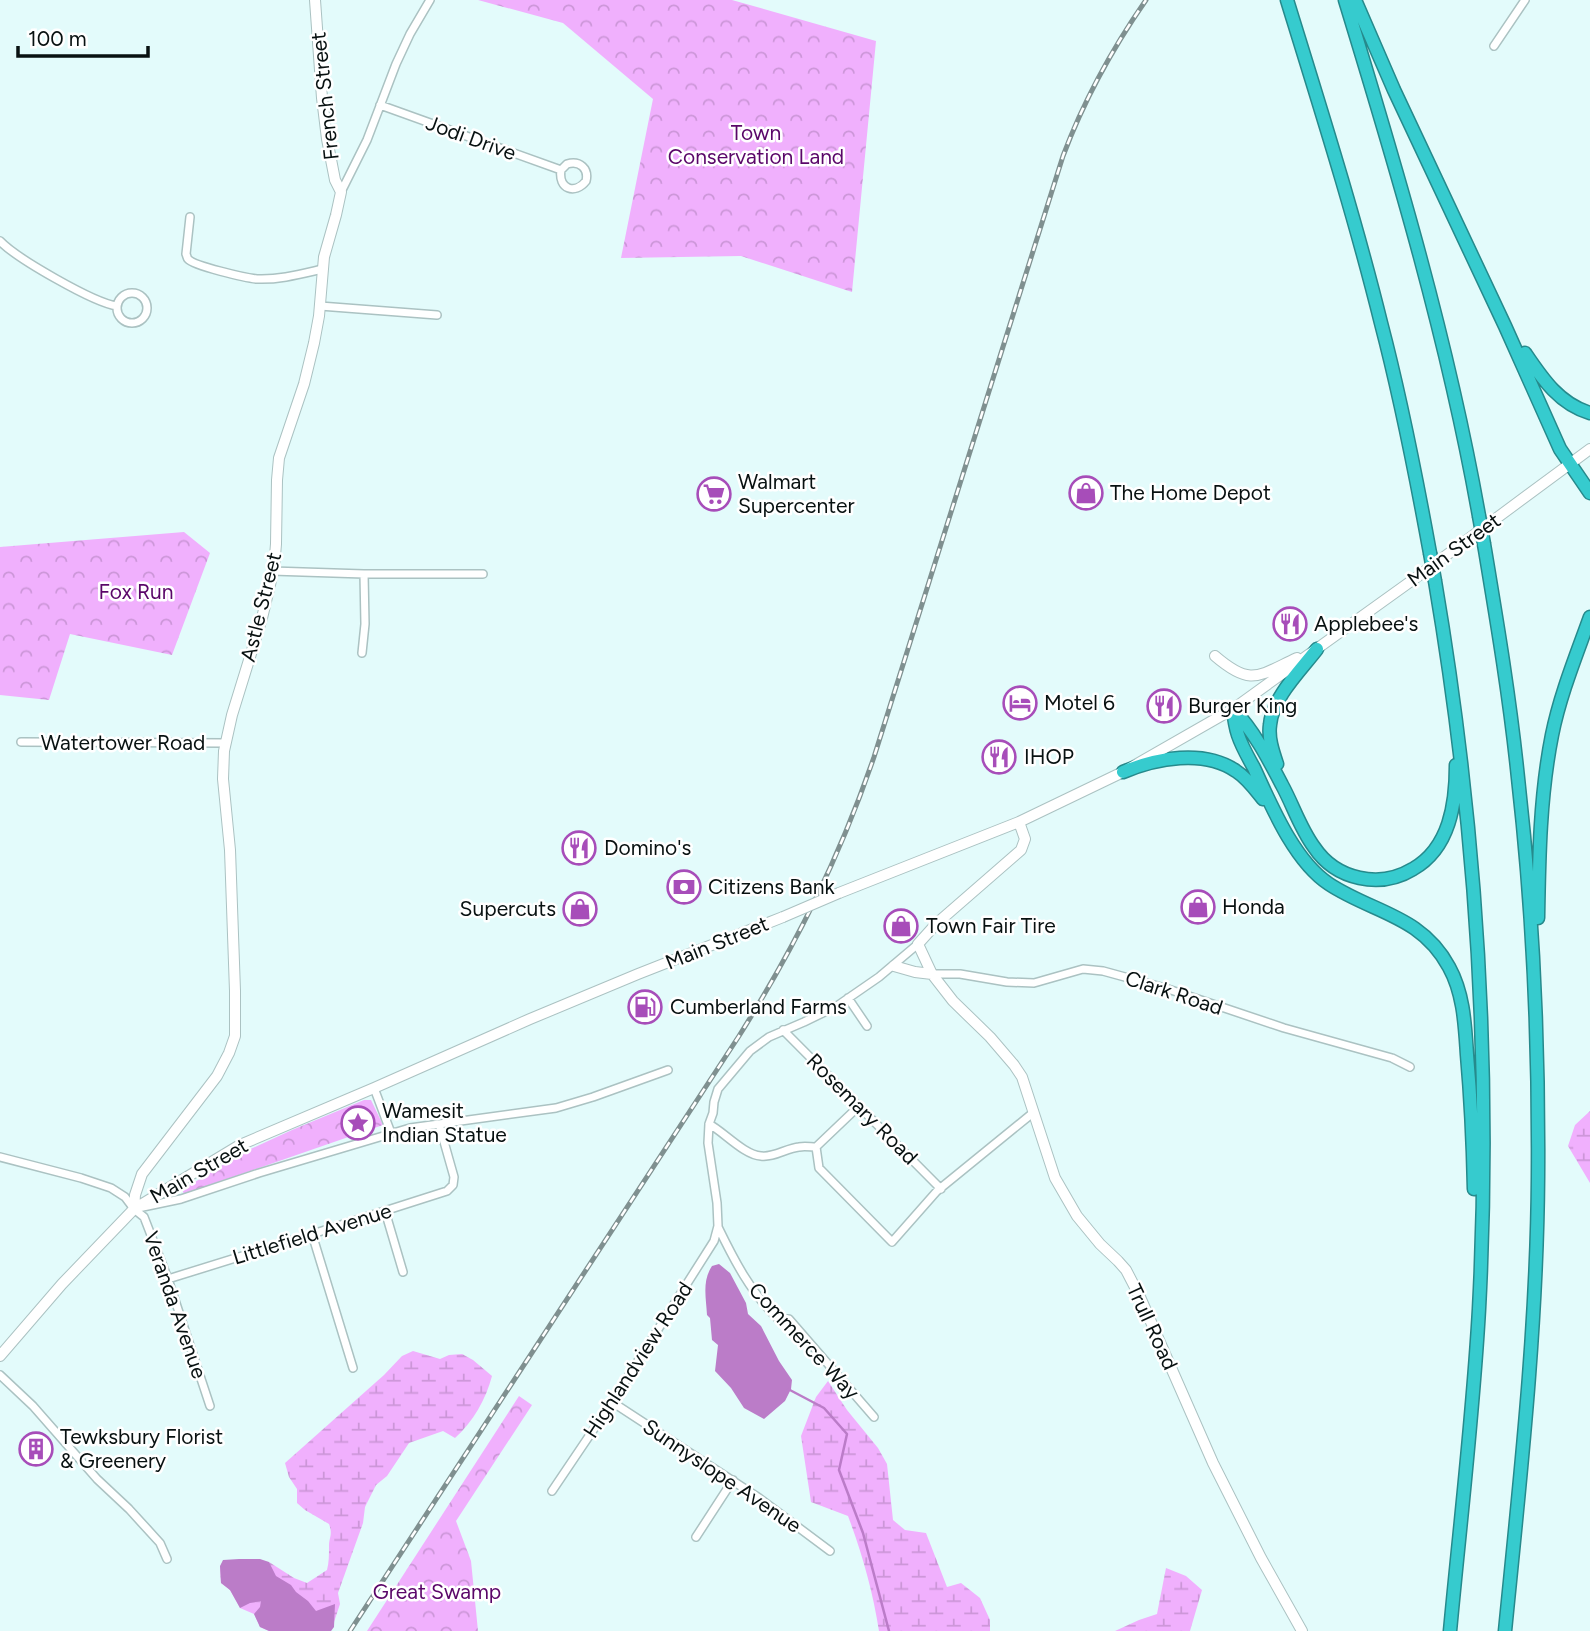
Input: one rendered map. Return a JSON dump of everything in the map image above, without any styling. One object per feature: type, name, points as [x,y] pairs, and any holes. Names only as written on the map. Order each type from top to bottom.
[{"type":"highway","points":[[1287,0],[1330,136],[1378,312],[1404,421],[1435,581],[1455,710],[1470,837],[1476,912],[1483,1118],[1479,1308],[1450,1631]]},
{"type":"highway","points":[[1345,0],[1421,260],[1468,455],[1502,646],[1519,780],[1530,905],[1536,1020]]},
{"type":"highway","points":[[1355,0],[1560,449],[1590,493]]},
{"type":"highway","points":[[1505,326],[1557,394],[1590,413]]},
{"type":"highway","points":[[1505,1631],[1525,1429],[1536,1250],[1539,856],[1545,780],[1552,734],[1590,617]]},
{"type":"highway","points":[[1284,788],[1271,746],[1269,726],[1280,697],[1317,649]]},
{"type":"highway","points":[[1233,709],[1253,733],[1312,845],[1334,867],[1350,876],[1366,880],[1406,873],[1421,864],[1440,843],[1454,801],[1455,710]]},
{"type":"highway","points":[[1233,709],[1234,723],[1241,743],[1275,813],[1314,872],[1334,887],[1411,924],[1432,943],[1454,977],[1462,1008],[1471,1100],[1479,1308]]},
{"type":"highway","points":[[1123,772],[1169,760],[1214,761],[1240,773],[1275,813]]},
{"type":"street","name":"French Street","points":[[315,0],[327,139],[335,180],[341,192]]},
{"type":"street","name":"Astle Street","points":[[134,1209],[135,1195],[142,1174],[211,1086],[227,1058],[235,1036],[230,850],[223,768],[225,743],[262,618],[272,571],[276,544],[279,458],[310,360],[320,306],[323,270],[341,192],[368,140],[396,64],[430,0]]},
{"type":"street","points":[[1494,46],[1525,0]]},
{"type":"street","name":"Jodi Drive","points":[[380,105],[561,170]]},
{"type":"street","points":[[190,216],[186,254],[188,259],[195,263],[257,279],[288,277],[323,270]]},
{"type":"street","points":[[0,241],[23,259],[99,301],[117,306]]},
{"type":"street","points":[[135,293],[145,302],[145,316],[138,322],[129,323],[118,315],[117,306],[121,297],[135,293]]},
{"type":"street","points":[[320,306],[437,315]]},
{"type":"street","name":"Main Street","points":[[0,1356],[62,1284],[134,1209],[240,1145],[638,974],[1019,822],[1123,772],[1233,709],[1590,449]]},
{"type":"street","points":[[272,571],[483,574]]},
{"type":"street","points":[[362,653],[365,624],[364,574]]},
{"type":"street","points":[[1215,656],[1242,675],[1251,676],[1264,673],[1317,649]]},
{"type":"street","name":"Watertower Road","points":[[21,743],[225,743]]},
{"type":"street","points":[[718,1226],[708,1143],[709,1124],[718,1089],[750,1051],[769,1037],[848,998],[894,966],[936,924],[1021,850],[1025,840],[1019,822]]},
{"type":"street","name":"Trull Road","points":[[918,944],[932,974],[953,1001],[1014,1065],[1026,1085],[1055,1178],[1077,1216],[1126,1270],[1213,1463],[1302,1631]]},
{"type":"street","points":[[894,966],[932,974]]},
{"type":"street","name":"Clark Road","points":[[932,974],[960,974],[1007,982],[1034,983],[1083,970],[1103,971],[1166,988],[1283,1028],[1392,1058],[1410,1067]]},
{"type":"street","points":[[848,998],[867,1026]]},
{"type":"street","name":"Rosemary Road","points":[[783,1030],[941,1189]]},
{"type":"street","points":[[134,1209],[181,1199],[410,1128],[556,1108],[668,1070]]},
{"type":"street","points":[[374,1088],[391,1133]]},
{"type":"street","points":[[709,1124],[734,1143],[764,1157],[799,1147],[816,1147],[859,1106]]},
{"type":"street","points":[[816,1147],[819,1168],[892,1242],[941,1189],[1034,1112]]},
{"type":"street","name":"Littlefield Avenue","points":[[167,1279],[447,1191],[453,1185],[454,1177],[439,1124]]},
{"type":"street","name":"Veranda Avenue","points":[[0,1157],[100,1184],[122,1195],[144,1217],[210,1406]]},
{"type":"street","points":[[385,1211],[403,1272]]},
{"type":"street","name":"Highlandview Road","points":[[552,1491],[707,1253],[718,1226]]},
{"type":"street","name":"Commerce Way","points":[[718,1226],[742,1273],[770,1311],[778,1319],[789,1319],[874,1418]]},
{"type":"street","points":[[312,1234],[353,1368]]},
{"type":"street","points":[[0,1375],[33,1406],[97,1479],[129,1509],[160,1544],[167,1559]]},
{"type":"street","name":"Sunnyslope Avenue","points":[[612,1402],[733,1480],[830,1551]]},
{"type":"street","points":[[696,1537],[733,1480]]},
{"type":"green space","name":"Town Conservation Land","points":[[478,0],[732,0],[876,41],[852,292],[741,256],[621,258],[653,99],[563,23]]},
{"type":"green space","name":"Fox Run","points":[[184,532],[210,553],[172,655],[70,634],[49,700],[0,695],[0,547]]},
{"type":"green space","points":[[364,1100],[371,1100],[383,1125],[184,1194],[182,1190],[242,1153]]},
{"type":"green space","points":[[1590,1111],[1590,1183],[1568,1146],[1575,1125]]},
{"type":"green space","points":[[413,1351],[440,1359],[462,1354],[492,1376],[478,1410],[455,1438],[443,1431],[409,1443],[387,1476],[376,1485],[365,1507],[363,1523],[338,1593],[340,1604],[331,1631],[269,1631],[260,1627],[254,1614],[240,1608],[230,1590],[221,1583],[220,1566],[269,1562],[307,1583],[327,1570],[331,1533],[329,1524],[297,1503],[297,1489],[289,1477],[285,1463],[402,1356]]},
{"type":"green space","points":[[828,1381],[887,1464],[893,1520],[905,1530],[926,1533],[947,1587],[961,1583],[980,1598],[990,1620],[990,1631],[879,1631],[874,1602],[848,1516],[811,1502],[801,1436],[816,1397]]},
{"type":"green space","name":"Great Swamp","points":[[519,1396],[532,1405],[456,1521],[471,1561],[478,1631],[367,1631]]},
{"type":"green space","points":[[1166,1568],[1186,1576],[1202,1590],[1190,1631],[1115,1631],[1157,1614]]},
{"type":"shaded area","points":[[719,1264],[730,1273],[746,1303],[748,1314],[761,1326],[792,1380],[785,1401],[764,1419],[744,1408],[731,1388],[715,1371],[718,1345],[712,1340],[705,1289],[712,1266]]},
{"type":"shaded area","points":[[223,1560],[269,1562],[276,1576],[291,1585],[316,1611],[335,1604],[334,1627],[331,1631],[269,1631],[260,1627],[254,1614],[261,1601],[240,1608],[230,1590],[221,1583],[220,1566]]},
{"type":"waterway","points":[[788,1389],[824,1408],[847,1434],[839,1470],[863,1533],[889,1631]]},
{"type":"railway","points":[[350,1631],[739,1036],[815,901],[846,831],[874,757],[1063,156],[1100,75],[1146,0]]},
{"type":"place","name":"The Home Depot","points":[[1086,493]]},
{"type":"place","name":"Walmart Supercenter","points":[[714,494]]},
{"type":"place","name":"Applebee's","points":[[1290,624]]},
{"type":"place","name":"Motel 6","points":[[1020,703]]},
{"type":"place","name":"Burger King","points":[[1164,706]]},
{"type":"place","name":"IHOP","points":[[999,757]]},
{"type":"place","name":"Domino's","points":[[579,848]]},
{"type":"place","name":"Citizens Bank","points":[[684,887]]},
{"type":"place","name":"Honda","points":[[1198,907]]},
{"type":"place","name":"Supercuts","points":[[580,909]]},
{"type":"place","name":"Town Fair Tire","points":[[901,926]]},
{"type":"place","name":"Cumberland Farms","points":[[645,1007]]},
{"type":"place","name":"Wamesit Indian Statue","points":[[358,1123]]},
{"type":"place","name":"Tewksbury Florist & Greenery","points":[[36,1449]]}]
